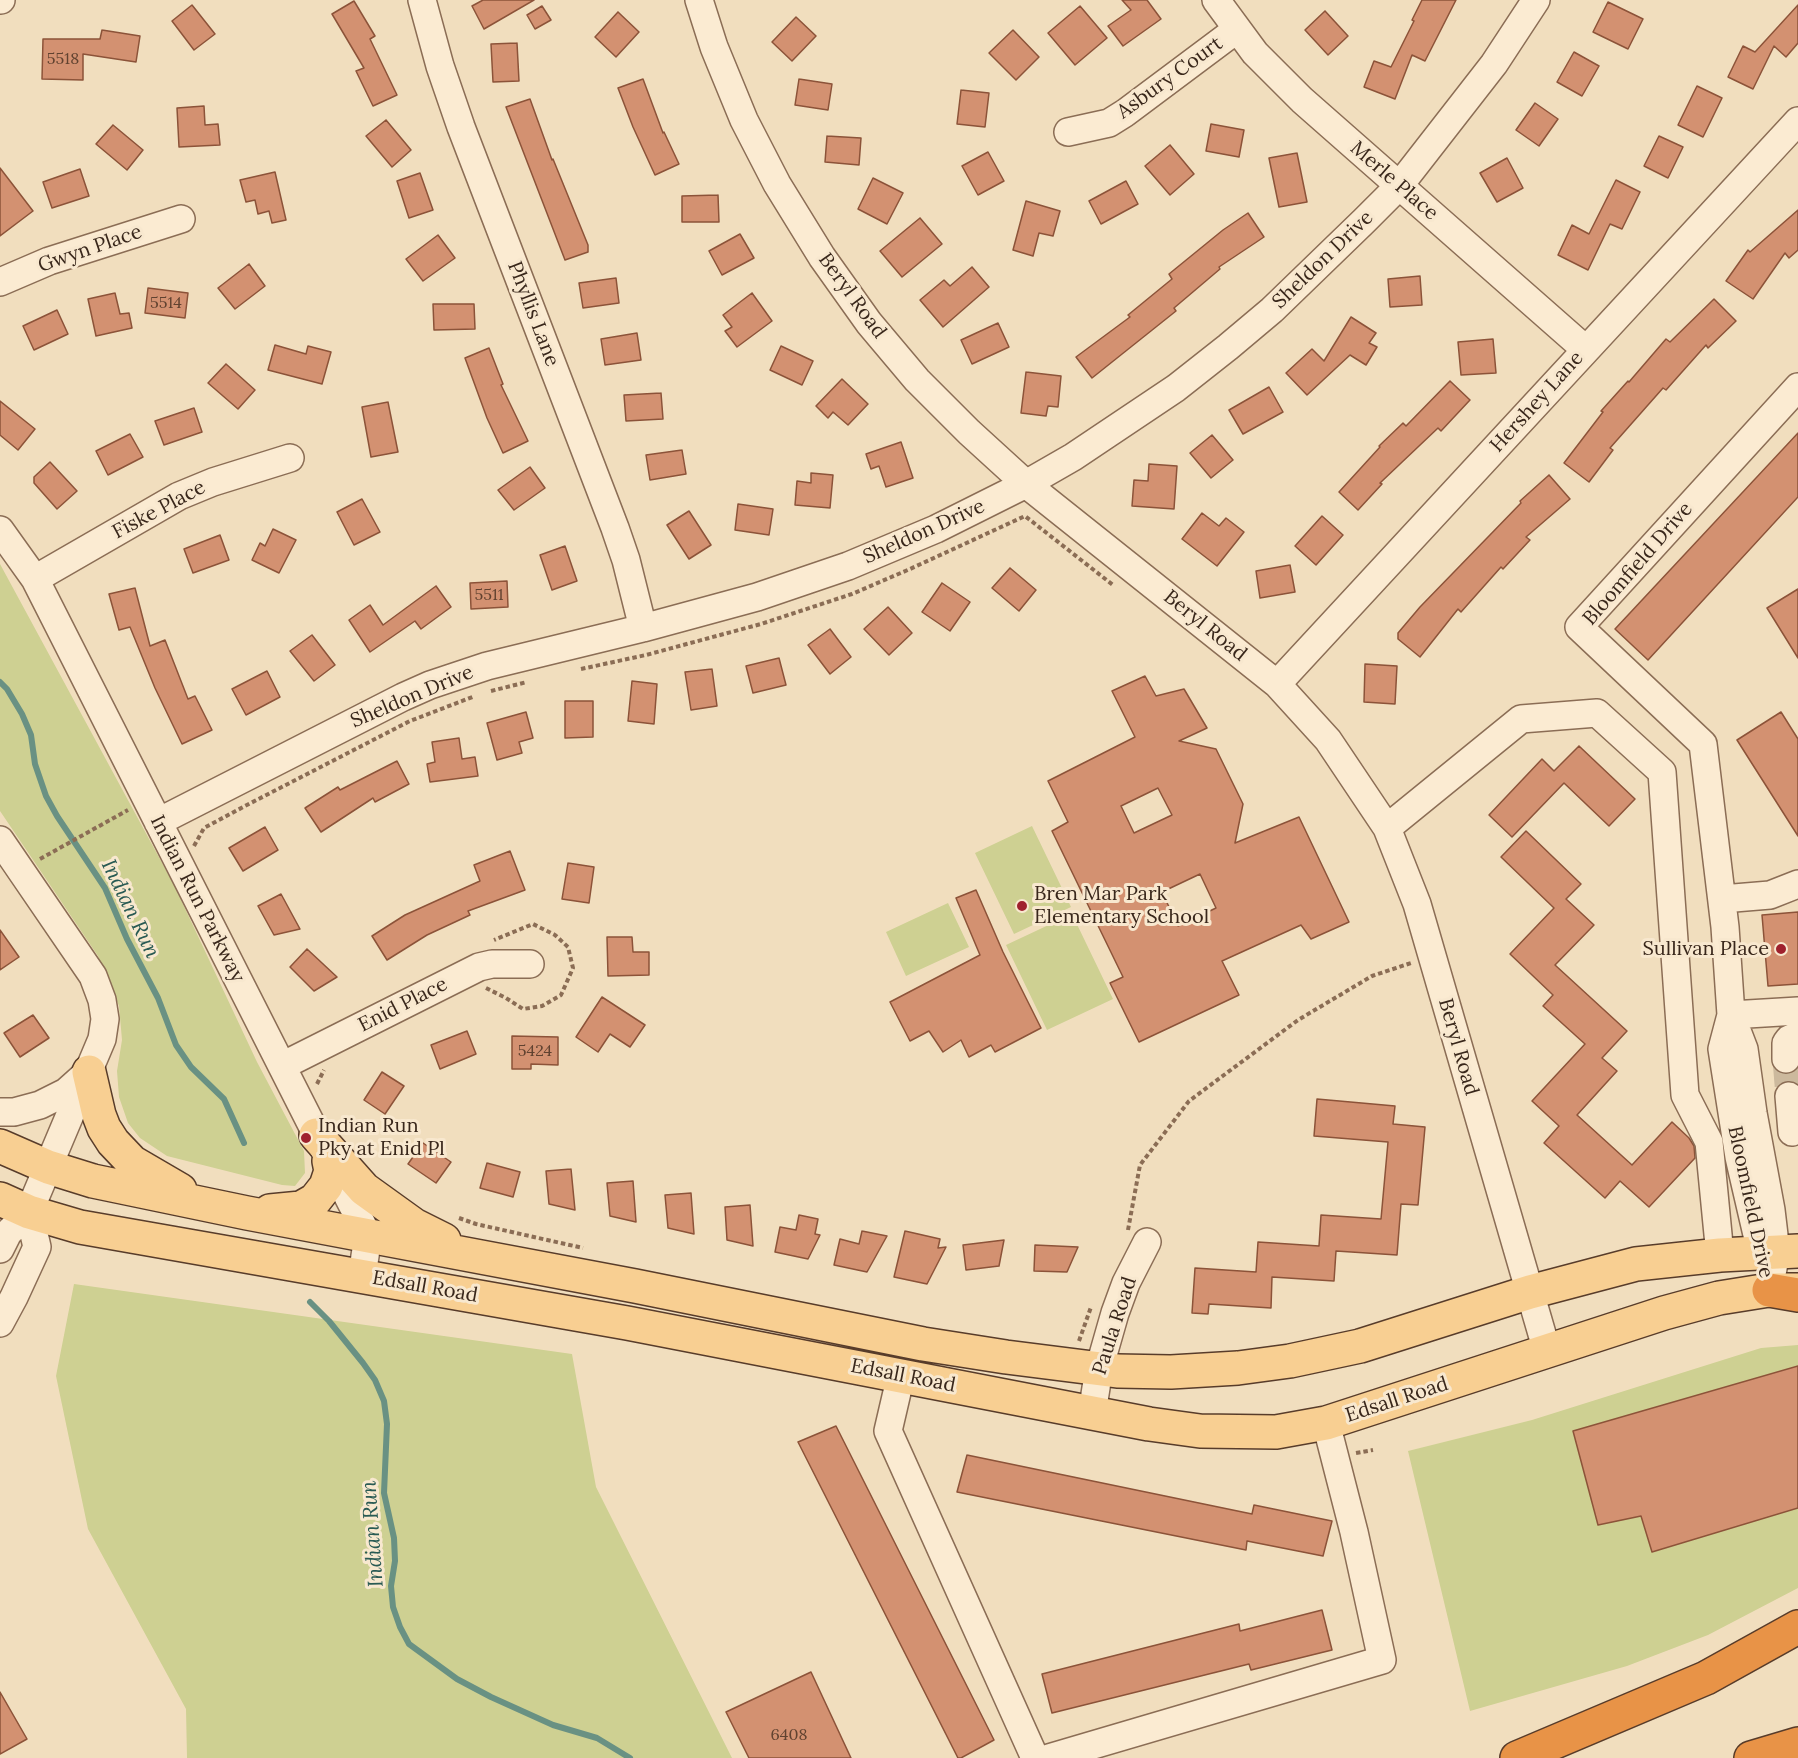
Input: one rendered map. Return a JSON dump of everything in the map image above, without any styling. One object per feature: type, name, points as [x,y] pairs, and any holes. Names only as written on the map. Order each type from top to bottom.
[{"type":"highway","points":[[1706,1678],[1798,1627]]},
{"type":"highway","points":[[1517,1758],[1706,1678],[1798,1650]]},
{"type":"highway","points":[[1752,1758],[1798,1744]]},
{"type":"main road","points":[[89,1072],[104,1128],[132,1162],[157,1178],[233,1211],[293,1209],[308,1205],[322,1193],[331,1171],[323,1148]]},
{"type":"main road","name":"Edsall Road","points":[[0,1146],[48,1167],[93,1180],[233,1211],[491,1258],[923,1344],[1099,1369],[1171,1372],[1238,1368],[1290,1361],[1360,1346],[1530,1292],[1636,1264],[1720,1255],[1778,1252]]},
{"type":"main road","points":[[323,1148],[364,1189],[414,1225],[439,1238],[491,1258]]},
{"type":"main road","name":"Edsall Road","points":[[14,1205],[102,1232],[627,1323],[1149,1424],[1200,1431],[1276,1432],[1326,1423],[1664,1312],[1719,1298],[1788,1292]]},
{"type":"street","name":"Phyllis Lane","points":[[422,0],[440,66],[461,127],[615,528],[626,560],[643,628]]},
{"type":"street","name":"Beryl Road","points":[[699,0],[714,47],[744,120],[777,184],[822,257],[869,323],[917,380],[1026,484],[1277,684],[1328,740],[1387,828],[1417,904],[1546,1351]]},
{"type":"street","name":"Merle Place","points":[[1216,0],[1255,53],[1302,100],[1585,349]]},
{"type":"street","name":"Sheldon Drive","points":[[158,822],[430,685],[487,666],[643,628],[757,597],[848,566],[936,529],[1026,484],[1115,431],[1228,348],[1272,310],[1399,186],[1494,64],[1536,0]]},
{"type":"street","name":"Asbury Court","points":[[1068,132],[1109,123],[1236,30]]},
{"type":"street","name":"Hershey Lane","points":[[1277,684],[1585,349],[1798,122]]},
{"type":"street","name":"Gwyn Place","points":[[0,282],[49,261],[181,219]]},
{"type":"street","name":"Bloomfield Drive","points":[[1788,1292],[1778,1252],[1744,1049],[1731,1016],[1722,899],[1703,744],[1579,627],[1798,387]]},
{"type":"street","name":"Fiske Place","points":[[35,579],[178,496],[213,482],[291,458]]},
{"type":"street","name":"Indian Run Parkway","points":[[0,530],[35,579],[368,1236]]},
{"type":"street","points":[[1387,828],[1521,719],[1597,713],[1662,772],[1685,1095],[1709,1142],[1720,1255]]},
{"type":"street","points":[[0,840],[93,976],[102,1000],[105,1029],[48,1167],[14,1205],[8,1233],[0,1249]]},
{"type":"street","points":[[1722,899],[1770,895],[1798,884]]},
{"type":"street","name":"Enid Place","points":[[282,1066],[479,967],[492,964],[530,964]]},
{"type":"street","points":[[1731,1016],[1798,1011]]},
{"type":"street","points":[[0,1112],[28,1109],[47,1101],[66,1092],[89,1072]]},
{"type":"street","points":[[1789,1096],[1792,1132]]},
{"type":"street","points":[[0,1323],[37,1248],[14,1205]]},
{"type":"street","points":[[362,1276],[368,1236]]},
{"type":"street","name":"Paula Road","points":[[1092,1413],[1099,1369],[1137,1240]]},
{"type":"street","points":[[627,1323],[635,1286]]},
{"type":"street","points":[[901,1375],[888,1431],[1035,1758]]},
{"type":"street","points":[[1049,1758],[1382,1660],[1354,1532],[1326,1423]]},
{"type":"path","points":[[571,671],[646,655],[761,624],[840,598],[910,569],[1025,516],[1117,588]]},
{"type":"path","points":[[197,855],[194,847],[204,828],[245,806],[410,721],[484,692],[528,682]]},
{"type":"path","points":[[37,861],[113,818]]},
{"type":"path","points":[[477,991],[485,988],[523,1009],[542,1006],[561,995],[573,968],[568,946],[555,935],[533,924],[486,944]]},
{"type":"path","points":[[1137,1240],[1140,1165],[1189,1101],[1298,1020],[1372,976],[1432,956]]},
{"type":"path","points":[[318,1090],[316,1083],[325,1069]]},
{"type":"path","points":[[457,1218],[587,1249]]},
{"type":"path","points":[[1073,1344],[1081,1340],[1096,1296]]},
{"type":"path","points":[[1352,1454],[1373,1450]]},
{"type":"green space","points":[[0,564],[174,885],[257,1062],[304,1151],[305,1173],[295,1186],[282,1185],[167,1156],[140,1138],[128,1123],[119,1097],[117,1071],[122,1040],[119,1006],[98,956],[0,811]]},
{"type":"green space","points":[[1032,826],[1071,907],[1014,934],[975,853]]},
{"type":"green space","points":[[948,903],[969,947],[906,976],[886,932]]},
{"type":"green space","points":[[1072,914],[1113,999],[1047,1030],[1006,945]]},
{"type":"green space","points":[[74,1284],[572,1354],[596,1487],[732,1758],[187,1758],[186,1709],[88,1529],[56,1376]]},
{"type":"green space","points":[[1798,1345],[1798,1588],[1708,1635],[1627,1666],[1470,1711],[1408,1451],[1532,1420],[1761,1348]]},
{"type":"building","points":[[483,0],[534,0],[484,29],[472,6]]},
{"type":"building","points":[[1122,0],[1147,0],[1161,19],[1123,46],[1108,26],[1131,10]]},
{"type":"building","points":[[1422,0],[1456,0],[1425,61],[1412,55],[1395,99],[1364,87],[1374,61],[1391,67]]},
{"type":"building","points":[[354,1],[375,36],[370,39],[397,95],[373,106],[356,71],[364,68],[332,14]]},
{"type":"building","points":[[1608,2],[1643,19],[1628,49],[1593,32]]},
{"type":"building","points":[[192,5],[215,34],[194,50],[172,21]]},
{"type":"building","points":[[1798,5],[1798,43],[1786,57],[1774,46],[1753,89],[1728,77],[1743,46],[1755,52]]},
{"type":"building","points":[[542,6],[551,20],[535,29],[527,15]]},
{"type":"building","points":[[1080,6],[1107,38],[1075,65],[1048,33]]},
{"type":"building","points":[[1325,11],[1348,36],[1328,55],[1305,30]]},
{"type":"building","points":[[618,12],[639,32],[616,57],[595,37]]},
{"type":"building","points":[[796,17],[816,36],[792,61],[772,42]]},
{"type":"building","points":[[102,30],[140,36],[136,62],[83,54],[83,80],[42,79],[43,39],[100,39]]},
{"type":"building","points":[[1013,30],[1039,57],[1016,80],[989,53]]},
{"type":"building","points":[[517,43],[519,81],[493,82],[491,44]]},
{"type":"building","points":[[1574,52],[1599,66],[1582,96],[1557,82]]},
{"type":"building","points":[[643,79],[663,133],[679,164],[655,175],[618,88]]},
{"type":"building","points":[[799,79],[832,84],[828,110],[795,105]]},
{"type":"building","points":[[1697,86],[1722,98],[1703,137],[1678,125]]},
{"type":"building","points":[[961,90],[989,93],[985,127],[957,124]]},
{"type":"building","points":[[530,99],[552,160],[588,245],[588,252],[565,260],[506,107]]},
{"type":"building","points":[[1535,103],[1558,119],[1539,146],[1516,130]]},
{"type":"building","points":[[204,106],[205,125],[218,124],[220,145],[179,147],[177,108]]},
{"type":"building","points":[[386,120],[411,150],[392,167],[366,136]]},
{"type":"building","points":[[1211,124],[1244,130],[1239,157],[1206,151]]},
{"type":"building","points":[[113,125],[143,150],[127,170],[96,144]]},
{"type":"building","points":[[827,136],[861,138],[859,165],[825,162]]},
{"type":"building","points":[[1659,136],[1683,147],[1668,178],[1644,166]]},
{"type":"building","points":[[1170,145],[1194,174],[1170,195],[1145,166]]},
{"type":"building","points":[[988,152],[1004,181],[978,195],[962,166]]},
{"type":"building","points":[[1297,153],[1307,202],[1279,207],[1269,158]]},
{"type":"building","points":[[1507,158],[1523,188],[1497,202],[1480,173]]},
{"type":"building","points":[[0,168],[33,211],[0,236]]},
{"type":"building","points":[[80,169],[89,196],[52,208],[43,182]]},
{"type":"building","points":[[275,172],[286,220],[272,223],[269,211],[258,214],[255,200],[246,202],[240,180]]},
{"type":"building","points":[[420,173],[433,210],[409,218],[397,181]]},
{"type":"building","points":[[873,178],[903,193],[887,224],[858,209]]},
{"type":"building","points":[[1616,180],[1640,192],[1622,229],[1610,224],[1588,270],[1558,255],[1572,225],[1589,234]]},
{"type":"building","points":[[1126,181],[1138,204],[1101,224],[1089,201]]},
{"type":"building","points":[[718,195],[719,222],[682,222],[682,196]]},
{"type":"building","points":[[1026,201],[1060,211],[1053,236],[1039,233],[1033,256],[1013,250]]},
{"type":"building","points":[[1798,210],[1798,250],[1789,258],[1785,253],[1753,299],[1726,281],[1748,250],[1750,252]]},
{"type":"building","points":[[1248,213],[1264,237],[1219,267],[1220,269],[1174,308],[1176,311],[1092,378],[1076,357],[1130,317],[1128,315],[1172,279],[1169,274],[1223,230]]},
{"type":"building","points":[[920,218],[942,244],[902,277],[880,251]]},
{"type":"building","points":[[740,234],[754,258],[722,275],[709,251]]},
{"type":"building","points":[[438,235],[455,258],[423,281],[406,259]]},
{"type":"building","points":[[249,264],[265,286],[235,309],[218,288]]},
{"type":"building","points":[[972,267],[989,287],[943,327],[920,300],[944,280],[950,286]]},
{"type":"building","points":[[1420,276],[1422,305],[1390,307],[1388,279]]},
{"type":"building","points":[[616,278],[619,303],[583,308],[579,283]]},
{"type":"building","points":[[148,288],[188,293],[185,318],[145,313]]},
{"type":"building","points":[[115,293],[120,314],[129,313],[132,328],[96,336],[88,299]]},
{"type":"building","points":[[752,293],[772,321],[737,347],[725,331],[732,327],[723,315]]},
{"type":"building","points":[[1714,299],[1736,321],[1708,348],[1706,345],[1666,390],[1663,388],[1610,448],[1613,450],[1589,482],[1564,463],[1603,412],[1601,411],[1666,339],[1670,342]]},
{"type":"building","points":[[433,304],[474,304],[475,329],[434,330]]},
{"type":"building","points":[[57,310],[68,334],[34,350],[23,326]]},
{"type":"building","points":[[1351,317],[1376,333],[1369,343],[1377,347],[1366,365],[1350,355],[1307,395],[1286,373],[1312,349],[1324,361]]},
{"type":"building","points":[[998,323],[1009,347],[972,364],[961,340]]},
{"type":"building","points":[[637,333],[641,360],[605,365],[601,339]]},
{"type":"building","points":[[1493,339],[1496,373],[1461,375],[1458,342]]},
{"type":"building","points":[[275,345],[306,354],[308,346],[331,352],[322,384],[268,370]]},
{"type":"building","points":[[781,346],[813,361],[802,385],[770,370]]},
{"type":"building","points":[[489,348],[503,384],[501,385],[528,441],[503,453],[487,418],[465,358]]},
{"type":"building","points":[[226,364],[255,390],[238,409],[208,383]]},
{"type":"building","points":[[1026,372],[1061,376],[1058,407],[1048,406],[1046,416],[1021,413]]},
{"type":"building","points":[[842,379],[868,404],[848,425],[833,412],[828,418],[816,406]]},
{"type":"building","points":[[1450,381],[1470,400],[1441,431],[1438,428],[1380,483],[1382,484],[1358,510],[1339,492],[1379,446],[1403,423],[1406,426]]},
{"type":"building","points":[[1269,387],[1283,412],[1243,434],[1229,410]]},
{"type":"building","points":[[661,393],[663,419],[626,421],[624,395]]},
{"type":"building","points":[[0,401],[35,429],[18,450],[0,435]]},
{"type":"building","points":[[388,402],[398,452],[371,457],[362,407]]},
{"type":"building","points":[[194,408],[202,432],[164,445],[155,421]]},
{"type":"building","points":[[1798,433],[1798,497],[1648,660],[1615,629]]},
{"type":"building","points":[[130,434],[143,457],[108,475],[96,451]]},
{"type":"building","points":[[1212,435],[1233,460],[1211,478],[1190,453]]},
{"type":"building","points":[[901,442],[913,478],[886,487],[879,466],[871,469],[866,454]]},
{"type":"building","points":[[682,450],[686,474],[650,480],[646,455]]},
{"type":"building","points":[[50,462],[77,491],[57,509],[34,483],[34,477]]},
{"type":"building","points":[[1149,464],[1177,466],[1174,509],[1132,506],[1134,480],[1148,481]]},
{"type":"building","points":[[530,467],[545,488],[514,510],[498,490]]},
{"type":"building","points":[[811,473],[833,475],[830,508],[795,505],[797,481],[811,483]]},
{"type":"building","points":[[1549,475],[1570,499],[1526,537],[1530,540],[1503,569],[1501,567],[1461,612],[1458,609],[1420,657],[1398,639],[1398,633],[1420,607],[1521,503],[1520,501]]},
{"type":"building","points":[[362,499],[380,532],[354,545],[337,512]]},
{"type":"building","points":[[738,504],[773,509],[769,535],[735,530]]},
{"type":"building","points":[[689,511],[711,545],[689,559],[667,525]]},
{"type":"building","points":[[1202,513],[1219,526],[1226,518],[1244,532],[1217,566],[1182,539]]},
{"type":"building","points":[[1322,516],[1343,535],[1316,565],[1295,546]]},
{"type":"building","points":[[273,529],[296,540],[279,573],[252,560],[260,543],[265,546]]},
{"type":"building","points":[[220,535],[229,560],[193,573],[184,549]]},
{"type":"building","points":[[565,546],[577,581],[552,590],[540,555]]},
{"type":"building","points":[[1290,565],[1295,592],[1260,598],[1256,571]]},
{"type":"building","points":[[1010,568],[1036,590],[1019,611],[992,588]]},
{"type":"building","points":[[507,581],[508,607],[471,609],[470,583]]},
{"type":"building","points":[[942,583],[970,602],[950,631],[922,612]]},
{"type":"building","points":[[436,586],[451,607],[421,629],[415,621],[370,652],[349,620],[370,605],[383,625]]},
{"type":"building","points":[[135,588],[150,646],[165,640],[188,699],[195,696],[212,730],[182,744],[155,688],[130,627],[119,630],[109,594]]},
{"type":"building","points":[[1798,589],[1798,658],[1767,608]]},
{"type":"building","points":[[888,607],[912,633],[889,655],[864,629]]},
{"type":"building","points":[[830,629],[851,657],[830,674],[808,645]]},
{"type":"building","points":[[312,635],[335,665],[314,681],[290,651]]},
{"type":"building","points":[[779,658],[786,685],[753,693],[746,666]]},
{"type":"building","points":[[1365,664],[1397,666],[1395,704],[1364,702]]},
{"type":"building","points":[[712,669],[717,706],[691,710],[685,672]]},
{"type":"building","points":[[267,671],[280,697],[246,715],[232,689]]},
{"type":"building","points":[[1145,676],[1156,696],[1184,689],[1207,728],[1179,741],[1216,749],[1243,804],[1235,843],[1299,817],[1349,922],[1311,939],[1301,925],[1222,961],[1239,995],[1139,1042],[1110,983],[1123,977],[1052,831],[1068,822],[1048,781],[1135,737],[1112,691]],"holes":[[[1158,788],[1172,815],[1134,833],[1121,806]],[[1200,874],[1216,908],[1178,926],[1162,892]]]},
{"type":"building","points":[[632,681],[657,684],[654,724],[628,721]]},
{"type":"building","points":[[565,701],[593,701],[593,737],[565,738]]},
{"type":"building","points":[[526,712],[533,738],[519,742],[522,753],[497,760],[487,723]]},
{"type":"building","points":[[1781,712],[1798,739],[1798,836],[1737,740]]},
{"type":"building","points":[[459,738],[462,759],[475,757],[478,776],[430,782],[427,764],[435,762],[432,742]]},
{"type":"building","points":[[1579,746],[1635,799],[1609,826],[1564,783],[1512,837],[1489,815],[1542,759],[1554,771]]},
{"type":"building","points":[[397,761],[409,784],[375,802],[373,798],[321,832],[305,808],[338,787],[340,790]]},
{"type":"building","points":[[265,827],[278,850],[243,871],[229,848]]},
{"type":"building","points":[[1526,831],[1581,884],[1566,899],[1594,925],[1555,965],[1627,1031],[1602,1058],[1617,1071],[1577,1115],[1632,1165],[1672,1122],[1694,1146],[1695,1158],[1649,1207],[1620,1181],[1605,1198],[1544,1143],[1559,1126],[1532,1101],[1585,1044],[1543,1006],[1553,995],[1510,954],[1554,908],[1501,857]]},
{"type":"building","points":[[510,851],[525,890],[468,911],[470,915],[427,935],[387,960],[372,936],[405,915],[480,881],[474,865]]},
{"type":"building","points":[[568,863],[594,867],[589,903],[562,899]]},
{"type":"building","points":[[976,890],[1003,952],[1041,1028],[995,1052],[991,1045],[969,1057],[961,1040],[943,1052],[929,1031],[910,1041],[890,1002],[980,955],[956,898]]},
{"type":"building","points":[[281,894],[300,929],[274,935],[258,906]]},
{"type":"building","name":"Sullivan Place","points":[[1798,912],[1798,984],[1768,986],[1762,915]]},
{"type":"building","points":[[0,930],[19,957],[0,970]]},
{"type":"building","points":[[607,937],[632,937],[633,952],[649,952],[649,975],[608,976]]},
{"type":"building","points":[[307,949],[337,977],[314,991],[290,967]]},
{"type":"building","points":[[602,997],[645,1025],[630,1047],[610,1034],[598,1052],[576,1037]]},
{"type":"building","points":[[33,1015],[49,1038],[20,1057],[4,1033]]},
{"type":"building","points":[[467,1031],[476,1054],[440,1069],[431,1045]]},
{"type":"building","points":[[512,1036],[558,1037],[558,1065],[531,1064],[531,1069],[512,1069]]},
{"type":"building","points":[[1798,1069],[1798,1084],[1788,1080],[1780,1083],[1779,1073],[1787,1075]]},
{"type":"building","points":[[382,1072],[404,1086],[385,1114],[364,1100]]},
{"type":"building","points":[[1317,1099],[1395,1106],[1393,1124],[1425,1127],[1418,1205],[1401,1204],[1397,1255],[1336,1251],[1334,1281],[1272,1277],[1271,1308],[1209,1304],[1208,1314],[1192,1313],[1195,1268],[1256,1272],[1258,1242],[1319,1246],[1321,1215],[1381,1219],[1388,1142],[1314,1136]]},
{"type":"building","points":[[423,1143],[451,1162],[436,1183],[408,1164]]},
{"type":"building","points":[[487,1163],[520,1172],[513,1197],[480,1188]]},
{"type":"building","points":[[571,1169],[575,1210],[549,1204],[546,1171]]},
{"type":"building","points":[[633,1181],[636,1222],[610,1216],[607,1183]]},
{"type":"building","points":[[691,1193],[694,1234],[668,1228],[665,1195]]},
{"type":"building","points":[[750,1205],[753,1246],[727,1240],[725,1207]]},
{"type":"building","points":[[799,1215],[818,1219],[815,1234],[820,1235],[808,1259],[775,1252],[780,1227],[796,1230]]},
{"type":"building","points":[[862,1231],[887,1236],[867,1272],[834,1265],[840,1239],[859,1244]]},
{"type":"building","points":[[905,1231],[940,1239],[938,1248],[946,1247],[927,1284],[894,1277]]},
{"type":"building","points":[[1004,1240],[999,1266],[966,1270],[963,1245]]},
{"type":"building","points":[[1035,1245],[1078,1247],[1067,1272],[1034,1271]]},
{"type":"building","points":[[1798,1366],[1798,1508],[1652,1552],[1641,1516],[1598,1525],[1573,1431]]},
{"type":"building","points":[[836,1426],[994,1740],[961,1758],[958,1758],[798,1442]]},
{"type":"building","points":[[967,1455],[1252,1514],[1254,1505],[1332,1521],[1323,1556],[1247,1541],[1246,1550],[957,1492]]},
{"type":"building","points":[[1322,1610],[1332,1650],[1251,1670],[1249,1664],[1052,1713],[1042,1674],[1239,1624],[1240,1631]]},
{"type":"building","points":[[811,1672],[851,1758],[749,1758],[726,1712]]},
{"type":"building","points":[[0,1692],[27,1739],[0,1754]]},
{"type":"waterway","name":"Indian Run","points":[[0,682],[7,689],[22,714],[31,735],[35,764],[46,796],[105,888],[127,939],[158,998],[176,1045],[191,1067],[224,1099],[244,1143]]},
{"type":"waterway","name":"Indian Run","points":[[310,1302],[329,1321],[363,1363],[375,1380],[384,1401],[387,1424],[384,1493],[394,1538],[395,1561],[391,1586],[393,1607],[409,1644],[457,1679],[491,1697],[553,1725],[597,1738],[630,1758]]},
{"type":"tunnel","points":[[1786,1059],[1789,1096]]},
{"type":"place","name":"Bren Mar Park Elementary School","points":[[1022,906]]},
{"type":"place","name":"Sullivan Place","points":[[1781,949]]},
{"type":"place","name":"Indian Run Pky at Enid Pl","points":[[306,1138]]}]
